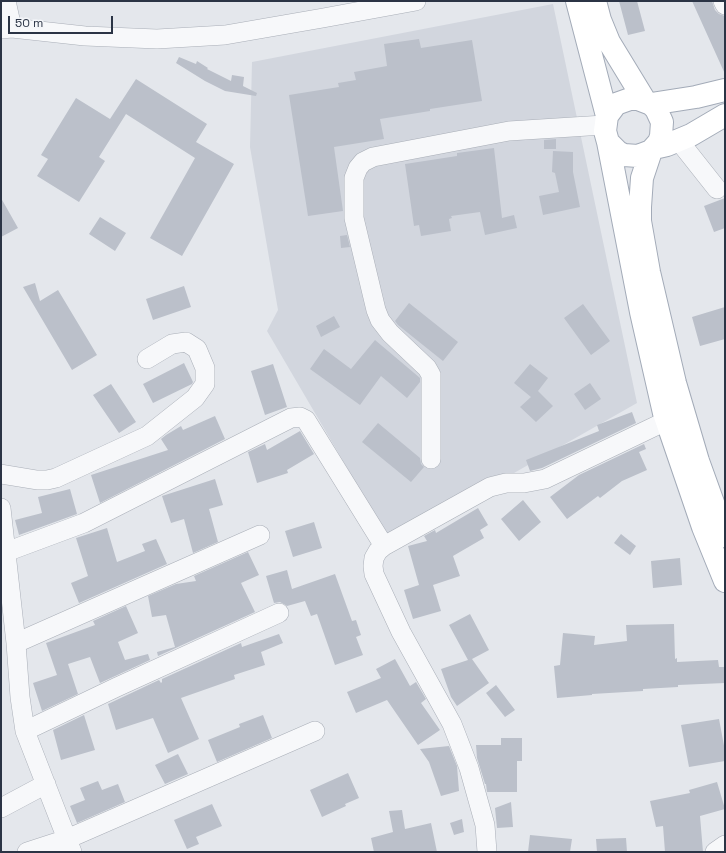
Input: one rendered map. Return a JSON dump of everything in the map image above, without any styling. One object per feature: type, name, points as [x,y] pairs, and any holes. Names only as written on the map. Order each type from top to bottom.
[{"type":"main road","points":[[577,1],[606,128],[641,312],[666,420],[703,527],[725,581]]},
{"type":"main road","points":[[595,1],[600,20],[609,42],[648,103],[656,109],[662,122],[661,136],[653,149],[642,178],[640,221],[649,272],[675,382],[698,461],[725,536]]},
{"type":"main road","points":[[725,90],[696,97],[648,103],[630,98],[616,104],[606,128],[618,152],[631,156],[645,154],[653,149],[679,141],[725,116]]},
{"type":"street","points":[[6,1],[4,28],[85,36],[150,39],[225,34],[416,1]]},
{"type":"street","points":[[723,1],[725,5]]},
{"type":"street","points":[[431,459],[432,375],[427,368],[390,333],[380,320],[376,310],[354,218],[354,178],[358,168],[363,162],[374,157],[509,131],[606,128]]},
{"type":"street","points":[[679,141],[717,189]]},
{"type":"street","points":[[1,474],[37,480],[56,478],[147,436],[195,398],[205,384],[205,368],[197,349],[186,342],[172,344],[147,359]]},
{"type":"street","points":[[6,552],[84,523],[291,418],[300,417],[306,420],[384,546]]},
{"type":"street","points":[[487,852],[485,825],[469,768],[452,724],[401,632],[374,574],[374,558],[378,551],[384,546],[490,487],[506,483],[524,483],[545,479],[666,420]]},
{"type":"street","points":[[1,508],[16,642],[20,698],[25,731],[70,845]]},
{"type":"street","points":[[16,642],[260,535]]},
{"type":"street","points":[[25,731],[116,687],[279,612]]},
{"type":"street","points":[[27,852],[70,845],[315,731]]},
{"type":"street","points":[[1,808],[46,784]]},
{"type":"street","points":[[715,852],[725,845]]},
{"type":"shaded area","points":[[553,4],[637,403],[391,543],[267,331],[278,310],[250,147],[252,62]]},
{"type":"building","points":[[619,1],[637,1],[645,31],[628,35]]},
{"type":"building","points":[[692,1],[712,1],[715,10],[719,14],[725,16],[725,74]]},
{"type":"building","points":[[419,39],[421,48],[472,40],[482,101],[380,119],[384,139],[334,147],[343,211],[308,216],[289,95],[339,87],[338,83],[356,80],[354,72],[387,66],[384,44]]},
{"type":"building","points":[[179,57],[196,64],[197,61],[208,68],[207,69],[231,81],[232,75],[244,77],[243,86],[257,93],[256,96],[225,91],[205,81],[176,63]]},
{"type":"building","points":[[136,79],[207,124],[196,142],[234,164],[182,256],[150,238],[195,158],[126,114],[99,157],[105,161],[79,202],[37,176],[48,159],[41,155],[76,98],[110,119]]},
{"type":"building","points":[[556,139],[556,149],[544,149],[544,140]]},
{"type":"building","points":[[494,148],[502,218],[514,215],[517,228],[485,235],[480,212],[451,216],[452,218],[449,219],[451,231],[421,236],[419,225],[414,226],[405,164],[457,156],[457,153]]},
{"type":"building","points":[[553,151],[573,152],[573,172],[580,207],[543,215],[539,196],[559,192],[555,173],[552,172]]},
{"type":"building","points":[[1,198],[18,228],[1,237]]},
{"type":"building","points":[[725,198],[725,228],[714,232],[704,206]]},
{"type":"building","points":[[100,217],[126,233],[115,251],[89,234]]},
{"type":"building","points":[[347,235],[350,247],[341,248],[340,236]]},
{"type":"building","points":[[35,283],[40,301],[58,290],[97,355],[72,370],[23,287]]},
{"type":"building","points":[[184,286],[191,307],[153,320],[146,299]]},
{"type":"building","points":[[409,303],[458,342],[443,361],[395,321]]},
{"type":"building","points":[[583,304],[610,341],[591,355],[564,318]]},
{"type":"building","points":[[725,307],[725,339],[700,346],[692,317]]},
{"type":"building","points":[[334,316],[340,327],[321,337],[316,326]]},
{"type":"building","points":[[375,340],[420,378],[420,382],[407,398],[381,376],[360,405],[310,369],[324,349],[351,369]]},
{"type":"building","points":[[184,363],[193,382],[192,384],[153,403],[143,384]]},
{"type":"building","points":[[273,364],[287,407],[265,415],[251,371]]},
{"type":"building","points":[[530,364],[548,378],[538,391],[553,406],[536,422],[520,407],[531,397],[514,383]]},
{"type":"building","points":[[590,383],[601,399],[585,410],[574,394]]},
{"type":"building","points":[[111,384],[136,422],[119,433],[93,395]]},
{"type":"building","points":[[632,412],[636,423],[542,468],[530,471],[526,460],[599,431],[597,425]]},
{"type":"building","points":[[215,416],[225,439],[100,503],[91,475],[168,450],[161,439],[166,435],[181,426],[183,430]]},
{"type":"building","points":[[378,423],[420,458],[421,464],[424,467],[411,482],[362,442]]},
{"type":"building","points":[[300,431],[314,454],[287,470],[288,473],[257,483],[248,452],[265,444],[267,450]]},
{"type":"building","points":[[644,444],[646,449],[639,452],[647,470],[622,481],[600,498],[598,496],[567,519],[550,497],[579,475]]},
{"type":"building","points":[[215,479],[223,505],[209,509],[218,542],[193,553],[184,519],[171,523],[162,496]]},
{"type":"building","points":[[70,489],[77,514],[19,535],[15,520],[42,513],[38,497]]},
{"type":"building","points":[[523,500],[541,522],[519,541],[501,519]]},
{"type":"building","points":[[478,508],[488,525],[480,530],[484,538],[453,556],[460,576],[433,585],[441,611],[413,619],[404,590],[419,585],[408,546],[427,541],[424,536],[435,530],[436,533]]},
{"type":"building","points":[[314,522],[322,548],[293,557],[285,531]]},
{"type":"building","points":[[107,528],[117,562],[145,551],[142,544],[156,539],[167,564],[79,603],[71,583],[88,576],[76,538]]},
{"type":"building","points":[[621,534],[636,546],[630,555],[614,543]]},
{"type":"building","points":[[248,552],[259,575],[241,583],[255,612],[158,656],[157,652],[175,647],[166,615],[152,617],[148,596],[176,584],[196,581],[194,576]]},
{"type":"building","points":[[680,558],[682,585],[653,588],[651,561]]},
{"type":"building","points":[[287,570],[292,589],[335,574],[352,621],[356,620],[361,635],[356,637],[363,655],[335,665],[317,614],[311,616],[305,601],[287,606],[280,602],[274,603],[266,576]]},
{"type":"building","points":[[126,606],[138,633],[118,642],[125,660],[148,654],[150,660],[100,683],[90,657],[68,664],[78,694],[42,711],[33,683],[57,675],[46,643],[95,625],[93,621]]},
{"type":"building","points":[[470,614],[489,650],[472,659],[489,683],[457,706],[451,697],[441,669],[468,660],[449,625]]},
{"type":"building","points":[[674,624],[675,659],[677,658],[677,662],[718,660],[719,667],[725,667],[725,683],[678,685],[678,687],[643,689],[643,691],[557,698],[554,666],[560,665],[563,633],[595,636],[594,645],[627,641],[626,625]]},
{"type":"building","points":[[279,634],[283,643],[261,652],[265,665],[234,675],[235,679],[181,698],[199,739],[168,753],[153,718],[116,730],[108,704],[159,680],[161,683],[162,679],[241,643],[242,647]]},
{"type":"building","points":[[395,659],[410,686],[416,682],[426,699],[421,703],[440,730],[418,745],[387,700],[356,713],[347,692],[381,678],[376,669]]},
{"type":"building","points":[[496,685],[515,710],[505,717],[486,693]]},
{"type":"building","points":[[84,715],[95,750],[61,760],[53,730]]},
{"type":"building","points":[[263,715],[272,738],[217,762],[208,740],[240,727],[239,724]]},
{"type":"building","points":[[719,719],[725,751],[725,761],[689,767],[681,725]]},
{"type":"building","points":[[501,738],[522,738],[522,761],[517,761],[517,792],[487,792],[486,784],[477,758],[476,745],[501,745]]},
{"type":"building","points":[[449,746],[457,766],[459,791],[441,796],[429,762],[420,749]]},
{"type":"building","points":[[178,754],[188,774],[165,784],[155,765]]},
{"type":"building","points":[[348,773],[359,798],[322,817],[310,790]]},
{"type":"building","points":[[98,781],[102,790],[118,784],[125,802],[77,823],[70,806],[85,800],[80,788]]},
{"type":"building","points":[[717,782],[725,809],[700,816],[703,852],[665,852],[663,826],[656,827],[650,801],[690,793],[689,790]]},
{"type":"building","points":[[511,802],[513,827],[497,828],[495,808]]},
{"type":"building","points":[[212,804],[222,826],[196,837],[199,844],[187,849],[174,820]]},
{"type":"building","points":[[402,810],[405,829],[431,823],[437,852],[374,852],[371,838],[393,832],[389,811]]},
{"type":"building","points":[[462,819],[464,832],[454,835],[450,823]]},
{"type":"building","points":[[530,835],[572,839],[570,852],[528,852]]},
{"type":"building","points":[[626,838],[627,852],[597,852],[596,839]]}]
